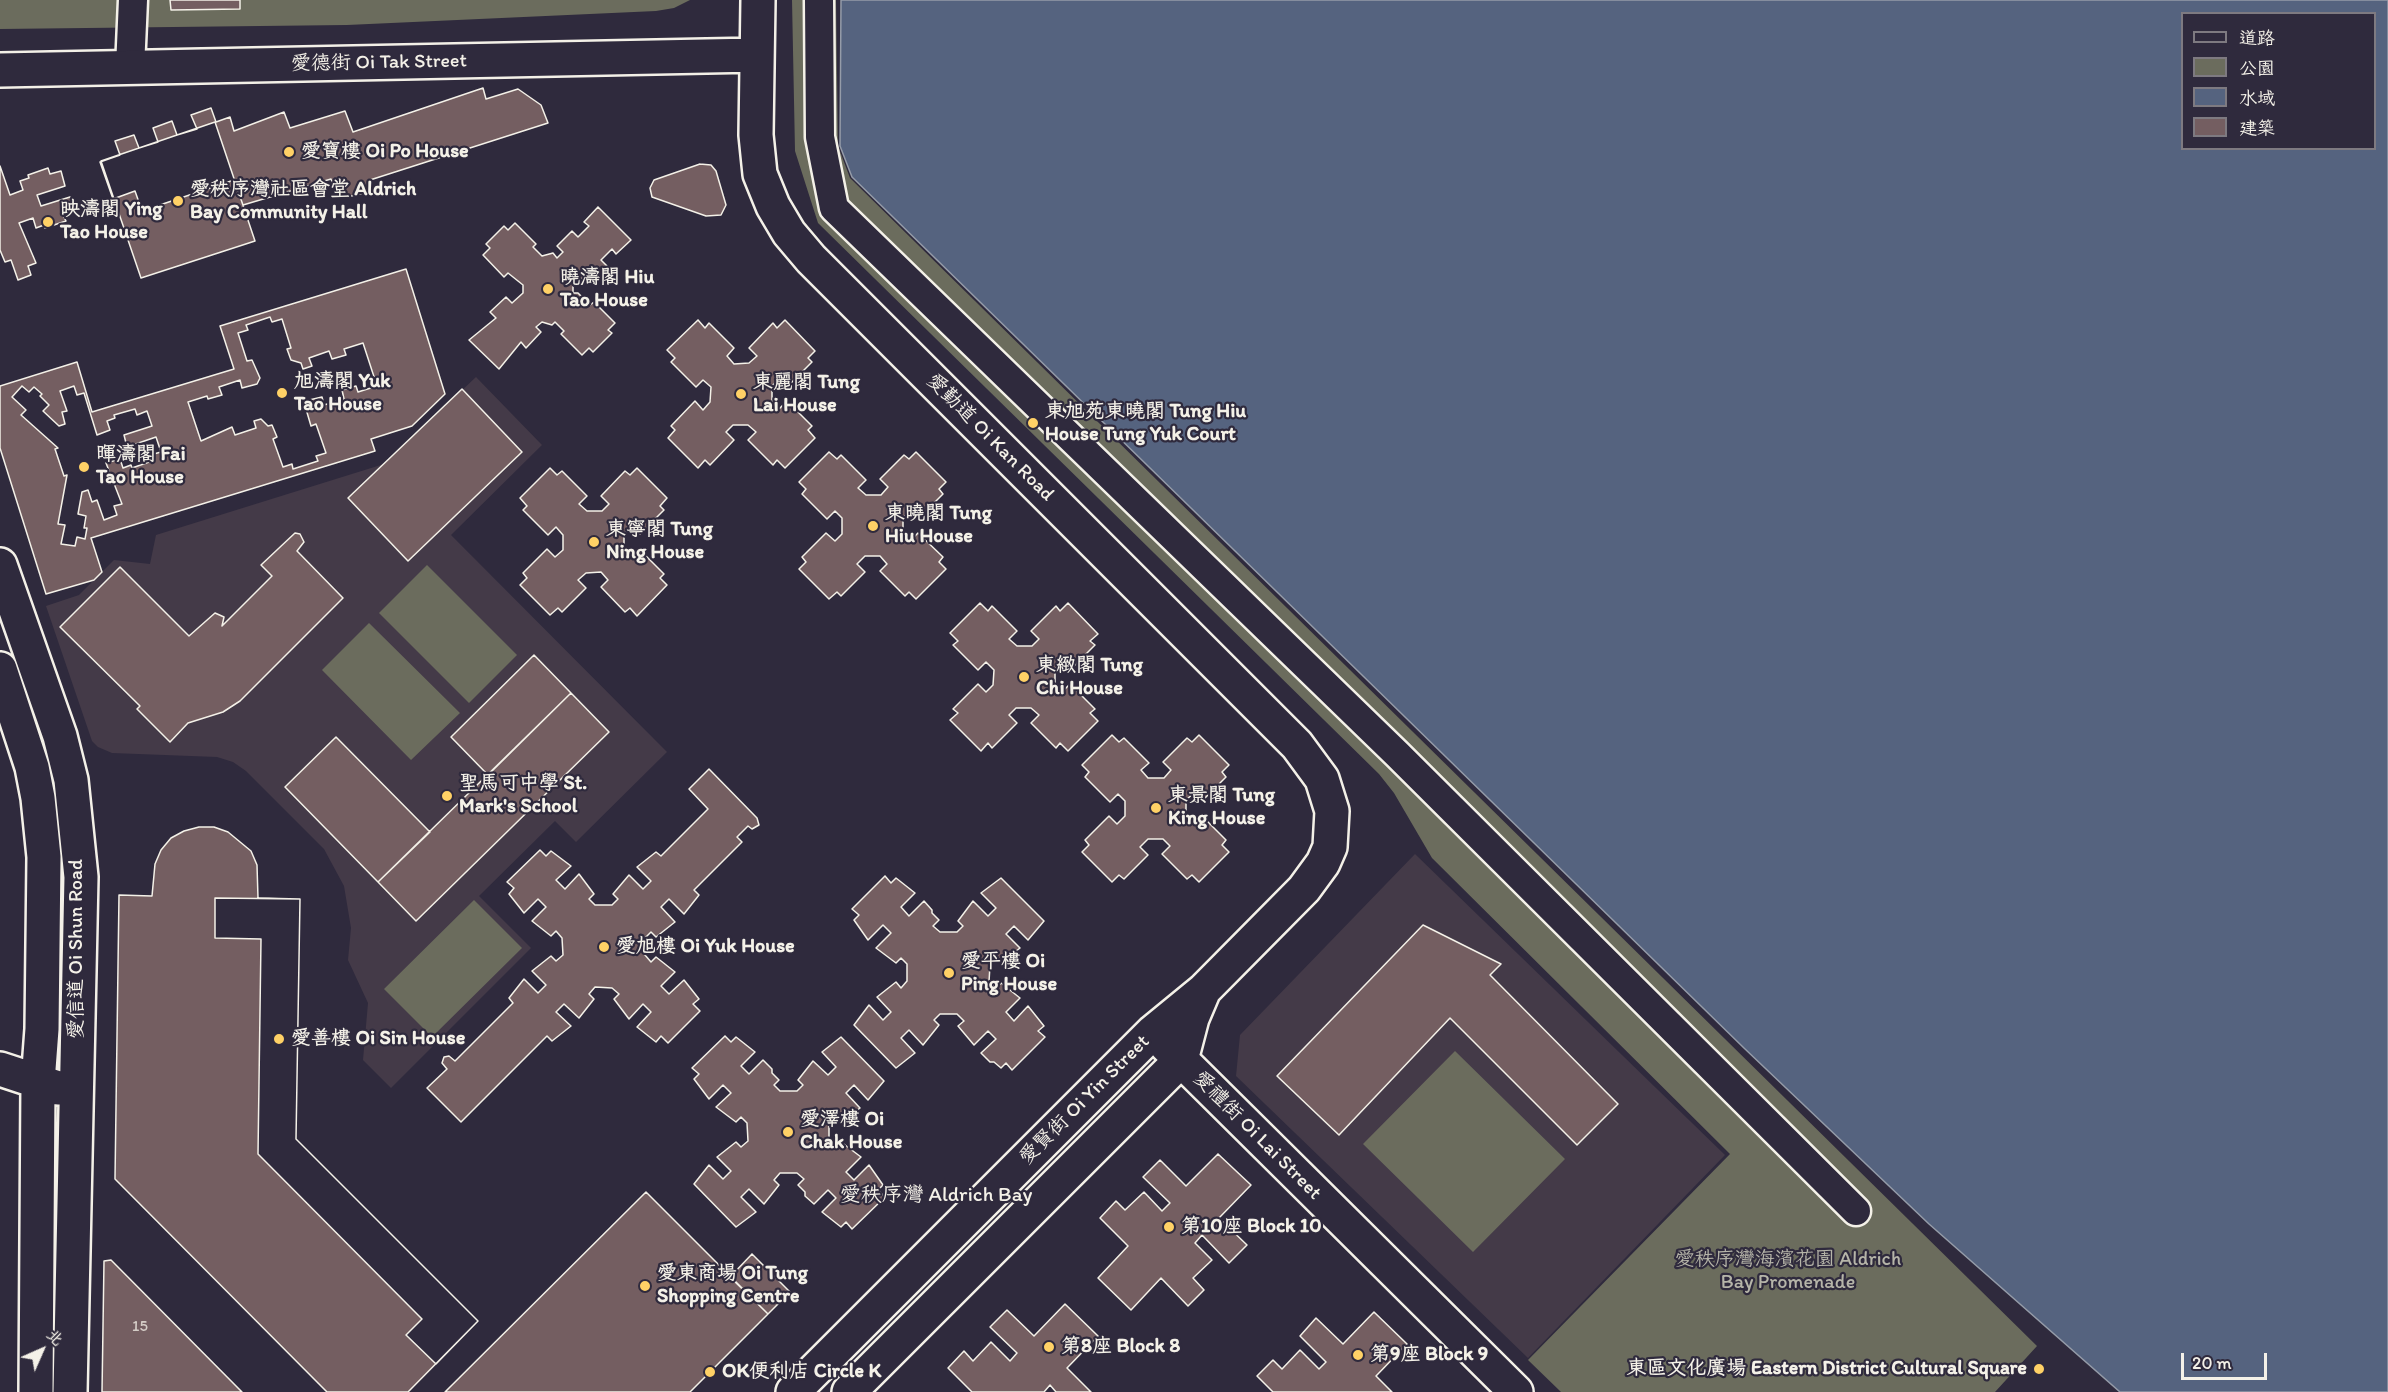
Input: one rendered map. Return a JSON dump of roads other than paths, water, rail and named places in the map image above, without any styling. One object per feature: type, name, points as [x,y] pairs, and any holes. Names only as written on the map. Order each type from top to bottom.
[{"type":"street","points":[[130,68],[132,0]]},
{"type":"street","name":"愛勤道 Oi Kan Road","points":[[758,0],[756,135],[760,174],[773,206],[789,233],[811,259],[1297,745],[1312,762],[1329,795],[1332,829]]},
{"type":"street","points":[[819,0],[820,137],[834,208],[1397,754],[1856,1211]]},
{"type":"street","name":"愛德街 Oi Tak Street","points":[[0,70],[758,55]]},
{"type":"street","name":"愛信道 Oi Shun Road","points":[[0,566],[60,736],[70,780],[81,877],[70,1392]]},
{"type":"street","name":"愛信道 Oi Shun Road","points":[[0,669],[32,767],[42,828],[44,895],[38,1082],[36,1392]]},
{"type":"street","name":"愛賢街 Oi Yin Street","points":[[793,1392],[1153,1032],[1203,991],[1315,876],[1330,847],[1332,829]]},
{"type":"street","name":"愛賢街 Oi Yin Street","points":[[849,1392],[1181,1060],[1192,1018],[1203,991]]},
{"type":"street","name":"愛禮街 Oi Lai Street","points":[[1153,1032],[1516,1392]]},
{"type":"street","points":[[0,1069],[76,1093]]},
{"type":"water","points":[[841,0],[2388,0],[2388,1392],[2120,1392],[1929,1224],[1745,1049],[852,177],[840,146]]},
{"type":"place","name":"愛寶樓 Oi Po House","points":[[289,152]]},
{"type":"place","name":"愛秩序灣社區會堂 Aldrich Bay Community Hall","points":[[178,201]]},
{"type":"place","name":"映濤閣 Ying Tao House","points":[[48,222]]},
{"type":"place","name":"曉濤閣 Hiu Tao House","points":[[548,289]]},
{"type":"place","name":"旭濤閣 Yuk Tao House","points":[[282,393]]},
{"type":"place","name":"東麗閣 Tung Lai House","points":[[741,394]]},
{"type":"place","name":"東旭苑東曉閣 Tung Hiu House Tung Yuk Court","points":[[1033,423]]},
{"type":"place","name":"暉濤閣 Fai Tao House","points":[[84,467]]},
{"type":"place","name":"東曉閣 Tung Hiu House","points":[[873,526]]},
{"type":"place","name":"東寧閣 Tung Ning House","points":[[594,542]]},
{"type":"place","name":"東緻閣 Tung Chi House","points":[[1024,677]]},
{"type":"place","name":"聖馬可中學 St. Mark's School","points":[[447,796]]},
{"type":"place","name":"東景閣 Tung King House","points":[[1156,808]]},
{"type":"place","name":"愛旭樓 Oi Yuk House","points":[[604,947]]},
{"type":"place","name":"愛平樓 Oi Ping House","points":[[949,973]]},
{"type":"place","name":"愛善樓 Oi Sin House","points":[[279,1039]]},
{"type":"place","name":"愛澤樓 Oi Chak House","points":[[788,1132]]},
{"type":"place","name":"第10座 Block 10","points":[[1169,1227]]},
{"type":"place","name":"愛東商場 Oi Tung Shopping Centre","points":[[645,1286]]},
{"type":"place","name":"第8座 Block 8","points":[[1049,1347]]},
{"type":"place","name":"第9座 Block 9","points":[[1358,1355]]},
{"type":"place","name":"東區文化廣場 Eastern District Cultural Square","points":[[2039,1369]]},
{"type":"place","name":"OK便利店 Circle K","points":[[710,1372]]},
{"type":"district","name":"愛秩序灣 Aldrich Bay","points":[[936,1196]]},
{"type":"park label","name":"愛秩序灣海濱花園 Aldrich Bay Promenade","points":[[1788,1272]]}]
